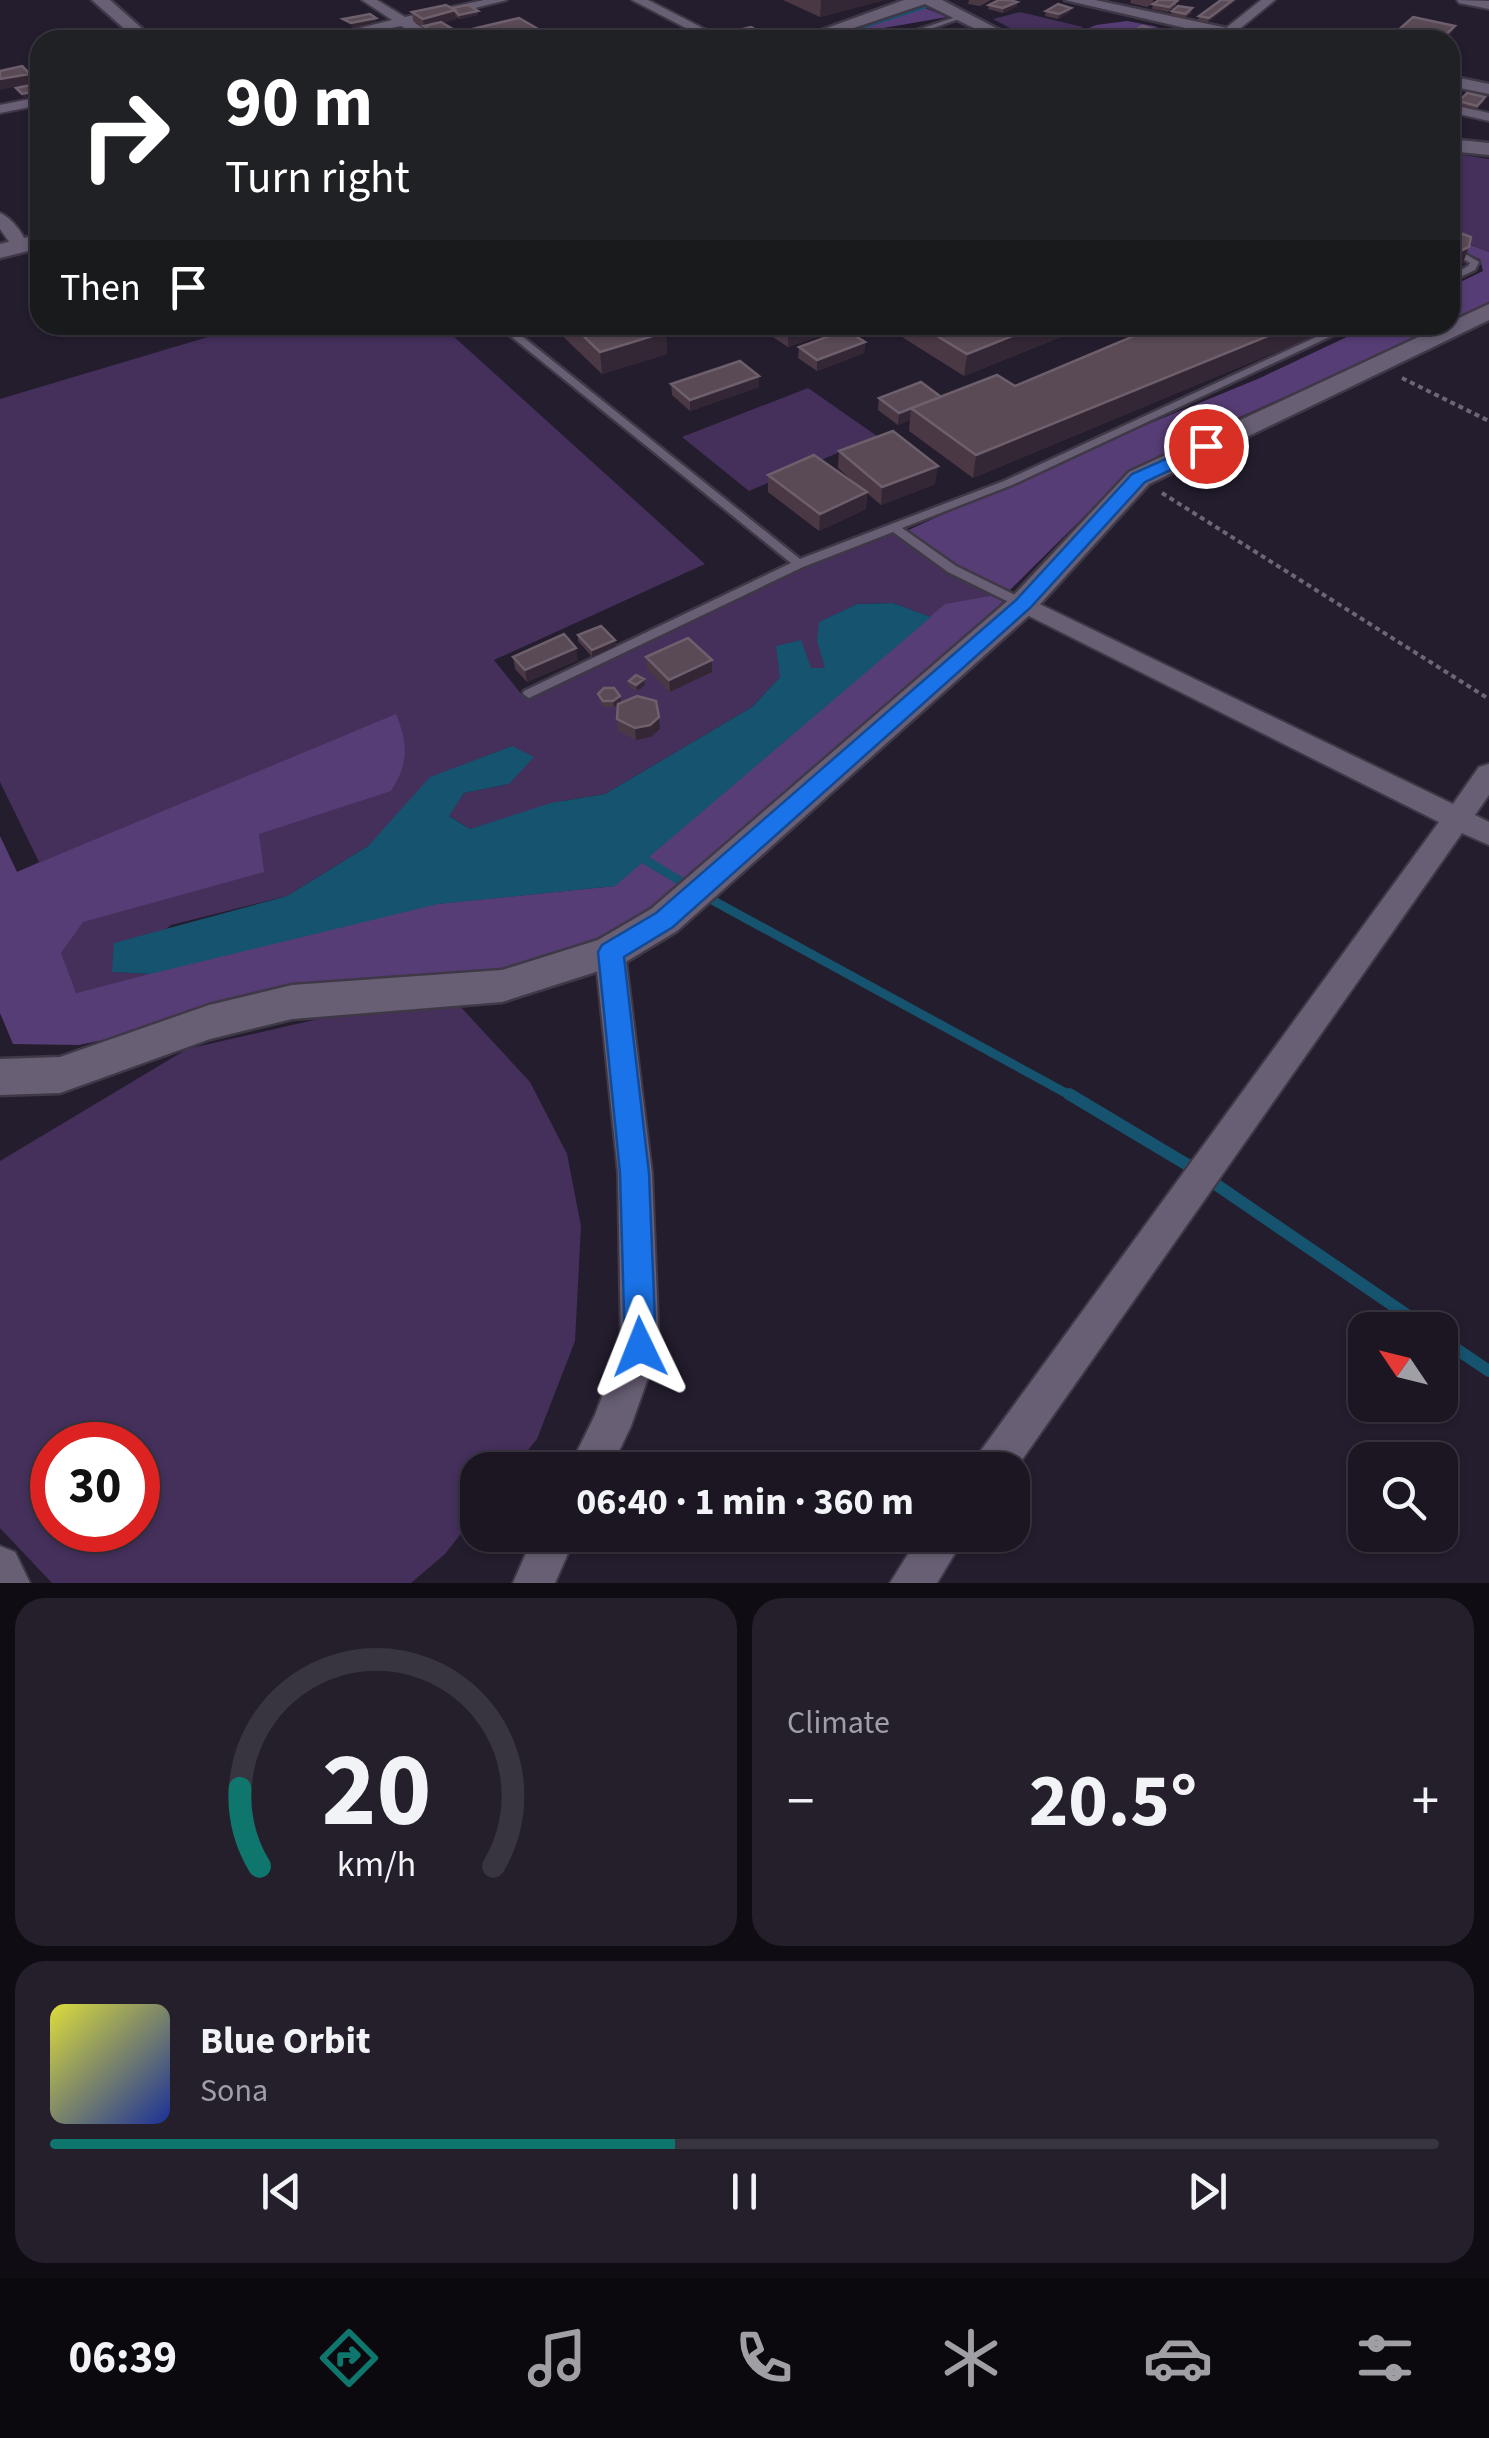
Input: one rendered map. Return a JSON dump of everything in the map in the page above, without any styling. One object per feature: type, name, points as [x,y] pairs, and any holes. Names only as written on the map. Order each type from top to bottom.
[{"type":"street","points":[[100,0],[135,30]]},
{"type":"street","points":[[368,0],[416,30]]},
{"type":"street","points":[[365,30],[500,0]]},
{"type":"street","points":[[638,0],[699,30]]},
{"type":"street","points":[[832,30],[920,0]]},
{"type":"street","points":[[930,0],[991,30]]},
{"type":"street","points":[[1073,0],[1197,30]]},
{"type":"street","points":[[1230,30],[1269,0]]},
{"type":"street","points":[[1462,0],[1489,5]]},
{"type":"street","points":[[1460,87],[1489,89]]},
{"type":"street","points":[[0,109],[30,102]]},
{"type":"street","points":[[1460,110],[1489,117]]},
{"type":"street","points":[[1460,146],[1489,149]]},
{"type":"street","points":[[0,218],[20,246]]},
{"type":"street","points":[[1460,325],[1489,311]]},
{"type":"street","points":[[0,1077],[60,1075],[209,1022],[292,1002],[502,986],[610,952],[664,920],[1023,604],[1139,478],[1440,335]]},
{"type":"street","points":[[1023,604],[1489,834]]},
{"type":"street","points":[[1004,1452],[1489,774]]},
{"type":"street","points":[[597,1452],[640,1347],[634,1173],[610,952]]},
{"type":"street","points":[[534,1583],[548,1552]]},
{"type":"street","points":[[911,1583],[933,1552]]},
{"type":"street","points":[[0,1567],[9,1583]]},
{"type":"lane","points":[[922,30],[964,16]]},
{"type":"lane","points":[[1460,254],[1475,262],[1460,274]]},
{"type":"lane","points":[[514,335],[799,564]]},
{"type":"lane","points":[[529,694],[799,564],[1115,436],[1329,335]]},
{"type":"lane","points":[[895,528],[952,568],[1023,604]]},
{"type":"path","points":[[1376,366],[1489,421]]},
{"type":"path","points":[[1139,478],[1489,699]]},
{"type":"shaded area","points":[[923,7],[947,17],[879,30],[857,30]]},
{"type":"shaded area","points":[[1020,12],[1083,27],[1013,30],[993,19]]},
{"type":"shaded area","points":[[1127,21],[1163,30],[1084,30]]},
{"type":"shaded area","points":[[1460,155],[1489,159],[1489,252],[1460,240]]},
{"type":"shaded area","points":[[1460,241],[1489,252],[1489,304],[1460,317],[1460,282],[1483,271],[1480,259],[1460,251]]},
{"type":"shaded area","points":[[214,335],[452,335],[705,564],[494,660],[522,695],[725,599],[895,528],[932,561],[1002,594],[931,617],[893,603],[857,604],[820,622],[826,668],[780,677],[752,707],[605,794],[563,801],[470,829],[448,815],[464,793],[509,784],[512,746],[437,775],[368,846],[287,896],[171,925],[113,972],[150,974],[76,993],[17,872],[39,862],[0,782],[0,399]]},
{"type":"shaded area","points":[[1351,335],[1422,335],[1220,426],[1128,473],[1010,590],[952,569],[902,533],[1068,457],[1260,378]]},
{"type":"shaded area","points":[[808,388],[877,436],[749,491],[682,437]]},
{"type":"shaded area","points":[[1002,594],[1012,603],[720,860],[605,937],[492,987],[302,998],[79,1045],[13,1044],[0,1013],[0,836],[17,872],[396,714],[405,753],[391,791],[259,834],[264,872],[83,922],[61,953],[76,993],[405,907],[614,886],[945,604]]},
{"type":"shaded area","points":[[445,990],[530,1082],[567,1154],[581,1226],[575,1341],[537,1439],[527,1452],[460,1452],[460,1535],[445,1554],[411,1583],[52,1583],[0,1528],[0,1161],[187,1049]]},
{"type":"water","points":[[893,603],[931,617],[615,886],[438,904],[150,974],[112,972],[114,943],[287,896],[368,846],[430,777],[512,746],[534,757],[509,784],[464,793],[449,816],[470,829],[551,803],[605,794],[752,707],[780,677],[776,646],[801,640],[811,668],[825,668],[817,641],[819,622],[857,604]]},
{"type":"building","points":[[999,0],[1017,2],[1003,8],[989,5]]},
{"type":"building","points":[[1159,0],[1177,1],[1169,7],[1153,4]]},
{"type":"building","points":[[1221,0],[1233,0],[1209,18],[1199,16]]},
{"type":"building","points":[[1058,4],[1071,8],[1059,14],[1046,11]]},
{"type":"building","points":[[446,5],[455,10],[423,19],[412,12]]},
{"type":"building","points":[[468,5],[478,11],[459,15],[452,8]]},
{"type":"building","points":[[1178,6],[1192,8],[1185,14],[1172,11]]},
{"type":"building","points":[[370,14],[376,18],[351,23],[343,19]]},
{"type":"building","points":[[1413,17],[1455,26],[1451,30],[1398,30]]},
{"type":"building","points":[[519,18],[540,30],[468,30]]},
{"type":"building","points":[[441,22],[451,28],[431,30],[424,26]]},
{"type":"building","points":[[22,66],[30,74],[0,79],[0,71]]},
{"type":"building","points":[[30,85],[30,92],[22,94],[16,88]]},
{"type":"building","points":[[1467,93],[1485,97],[1477,106],[1460,100]]},
{"type":"building","points":[[1460,233],[1471,237],[1469,247],[1460,251]]},
{"type":"building","points":[[582,335],[656,335],[600,352]]},
{"type":"building","points":[[832,335],[854,335],[865,342],[817,360],[799,347]]},
{"type":"building","points":[[936,335],[1015,335],[967,354]]},
{"type":"building","points":[[1136,335],[1270,335],[976,455],[911,408],[997,375],[1015,386]]},
{"type":"building","points":[[740,361],[759,376],[690,400],[671,384]]},
{"type":"building","points":[[921,382],[941,397],[899,413],[879,398]]},
{"type":"building","points":[[893,431],[938,466],[882,487],[839,451]]},
{"type":"building","points":[[814,455],[867,492],[820,514],[768,475]]},
{"type":"building","points":[[601,626],[615,640],[592,650],[578,635]]},
{"type":"building","points":[[564,634],[576,648],[525,670],[513,657]]},
{"type":"building","points":[[688,638],[712,660],[669,680],[646,657]]},
{"type":"building","points":[[636,675],[644,679],[636,685],[629,681]]},
{"type":"building","points":[[604,688],[614,688],[620,696],[603,701],[598,694]]},
{"type":"building","points":[[637,696],[656,701],[659,717],[650,725],[635,728],[617,719],[618,704]]},
{"type":"waterway","points":[[941,0],[1000,30]]},
{"type":"waterway","points":[[850,30],[934,3]]},
{"type":"waterway","points":[[639,856],[690,887]]},
{"type":"waterway","points":[[703,895],[1073,1097]]},
{"type":"waterway","points":[[1069,1094],[1196,1170]]},
{"type":"waterway","points":[[1208,1179],[1403,1312]]},
{"type":"waterway","points":[[1458,1350],[1489,1371]]},
{"type":"route","points":[[640,1347],[634,1173],[610,952],[664,920],[1023,604],[1139,478],[1206,446]]}]
